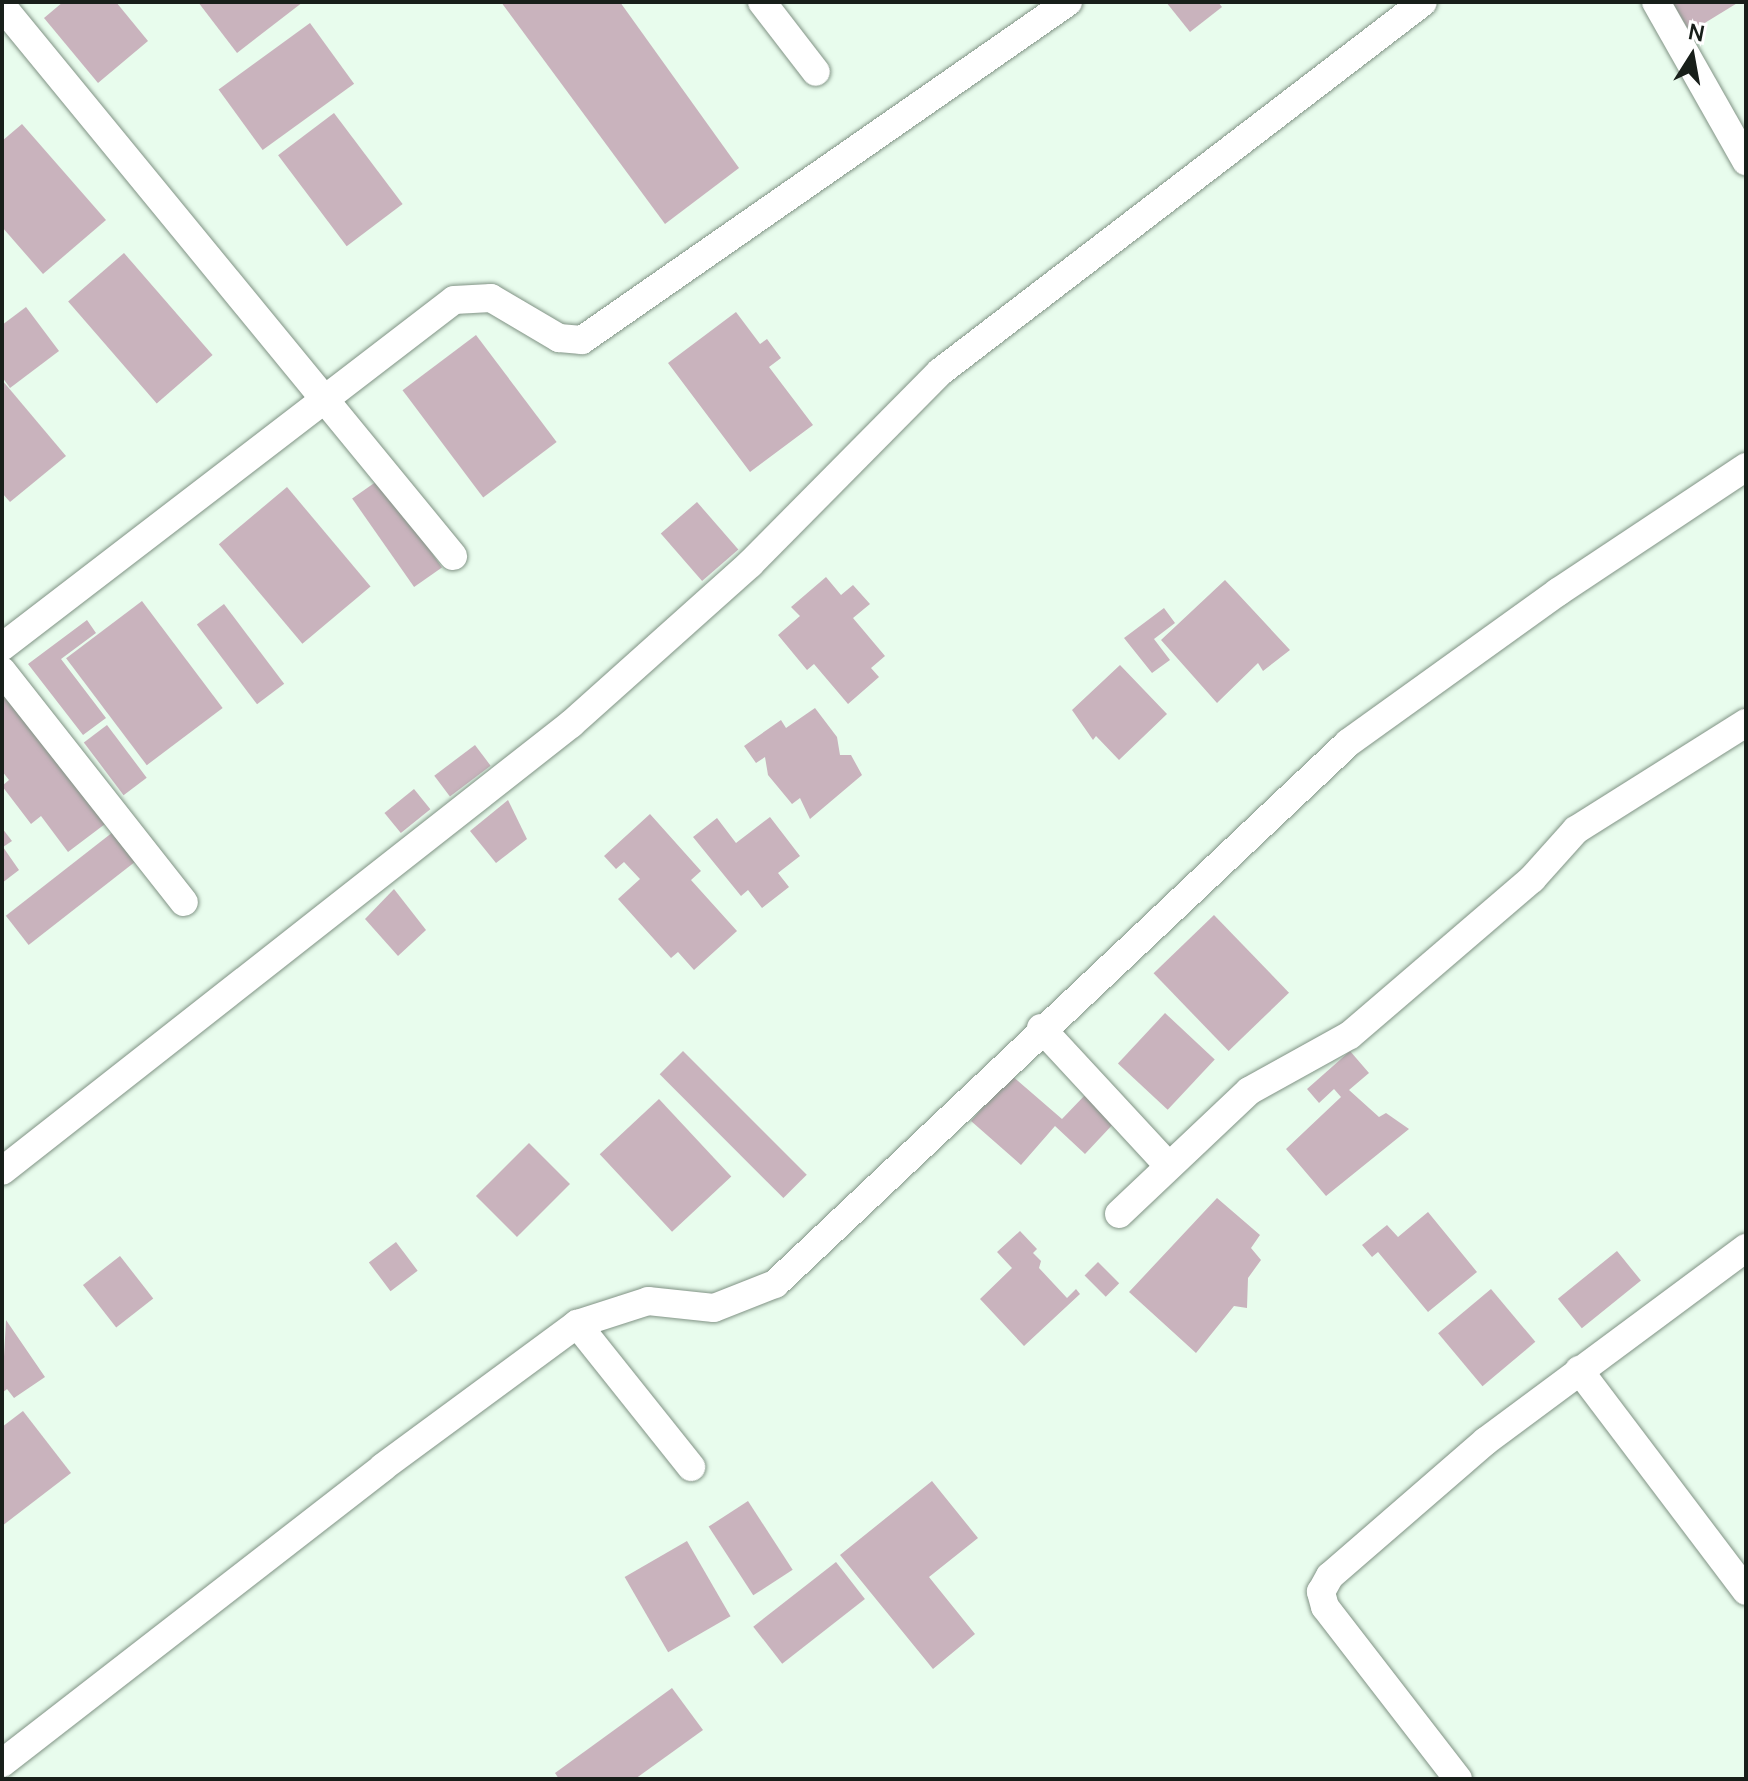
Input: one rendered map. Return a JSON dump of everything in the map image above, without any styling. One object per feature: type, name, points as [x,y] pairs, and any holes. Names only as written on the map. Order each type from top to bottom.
[{"type":"street","points":[[762,2],[816,72]]},
{"type":"street","points":[[2,647],[325,403],[454,300],[491,298],[559,338],[582,340],[1068,2]]},
{"type":"street","points":[[2,1171],[571,724],[750,564],[940,372],[1423,2]]},
{"type":"street","points":[[1656,2],[1746,161]]},
{"type":"street","points":[[9,9],[325,403],[453,556]]},
{"type":"street","points":[[2,1763],[383,1467],[577,1324],[648,1301],[714,1308],[775,1284],[1041,1028],[1348,743],[1558,592],[1746,467]]},
{"type":"street","points":[[2,671],[184,902]]},
{"type":"street","points":[[1119,1214],[1249,1091],[1350,1035],[1532,879],[1576,830],[1746,723]]},
{"type":"street","points":[[1041,1028],[1169,1166]]},
{"type":"street","points":[[1458,1779],[1325,1607],[1321,1592],[1330,1576],[1486,1441],[1746,1248]]},
{"type":"street","points":[[577,1324],[691,1467]]},
{"type":"street","points":[[1579,1370],[1746,1591]]},
{"type":"building","points":[[63,2],[116,2],[148,41],[98,83],[44,18]]},
{"type":"building","points":[[198,2],[303,2],[237,53]]},
{"type":"building","points":[[501,2],[620,2],[739,168],[665,224]]},
{"type":"building","points":[[1166,2],[1218,2],[1222,7],[1190,32]]},
{"type":"building","points":[[1672,2],[1739,2],[1690,32]]},
{"type":"building","points":[[310,23],[354,84],[263,150],[219,89]]},
{"type":"building","points":[[334,113],[403,204],[347,246],[278,155]]},
{"type":"building","points":[[22,124],[106,220],[43,274],[2,227],[2,141]]},
{"type":"building","points":[[124,253],[213,355],[157,403],[68,302]]},
{"type":"building","points":[[26,307],[59,351],[10,388],[2,377],[2,325]]},
{"type":"building","points":[[736,312],[760,344],[767,339],[781,358],[769,367],[813,425],[750,472],[668,363]]},
{"type":"building","points":[[476,335],[557,442],[483,497],[403,390]]},
{"type":"building","points":[[2,380],[66,456],[10,502],[2,493]]},
{"type":"building","points":[[380,479],[442,567],[414,587],[352,499]]},
{"type":"building","points":[[287,487],[371,587],[302,644],[219,544]]},
{"type":"building","points":[[697,502],[738,550],[702,581],[661,533]]},
{"type":"building","points":[[826,577],[841,595],[853,585],[870,604],[853,618],[885,656],[871,668],[879,677],[848,704],[814,664],[807,670],[778,635],[800,616],[791,607]]},
{"type":"building","points":[[1225,580],[1290,650],[1263,671],[1258,663],[1217,703],[1161,640]]},
{"type":"building","points":[[142,601],[223,708],[147,765],[66,658]]},
{"type":"building","points":[[224,604],[284,684],[257,704],[197,624]]},
{"type":"building","points":[[1164,608],[1175,623],[1154,639],[1170,660],[1152,673],[1124,638]]},
{"type":"building","points":[[87,620],[96,633],[61,659],[106,718],[83,735],[28,664]]},
{"type":"building","points":[[1120,665],[1167,714],[1119,760],[1096,736],[1093,740],[1072,710]]},
{"type":"building","points":[[2,674],[113,818],[68,852],[41,816],[31,824],[2,786],[9,780],[2,771]]},
{"type":"building","points":[[815,708],[837,737],[840,755],[851,755],[862,775],[810,819],[800,798],[792,804],[768,775],[765,757],[756,763],[744,746],[781,720],[786,728]]},
{"type":"building","points":[[107,725],[147,778],[124,795],[84,742]]},
{"type":"building","points":[[475,745],[491,766],[450,796],[434,776]]},
{"type":"building","points":[[414,789],[430,809],[401,833],[384,813]]},
{"type":"building","points":[[508,800],[527,839],[496,863],[470,831]]},
{"type":"building","points":[[650,814],[701,871],[691,880],[737,931],[694,970],[678,952],[671,958],[618,899],[640,879],[624,862],[616,869],[604,856]]},
{"type":"building","points":[[770,817],[800,856],[778,873],[789,887],[762,908],[748,890],[741,896],[693,837],[717,818],[736,843]]},
{"type":"building","points":[[2,828],[12,841],[3,847],[19,870],[2,883]]},
{"type":"building","points":[[113,832],[136,861],[29,945],[6,916]]},
{"type":"building","points":[[394,889],[426,930],[398,956],[365,919]]},
{"type":"building","points":[[1214,915],[1289,993],[1229,1051],[1154,973]]},
{"type":"building","points":[[1165,1013],[1215,1059],[1168,1110],[1118,1063]]},
{"type":"building","points":[[683,1051],[807,1175],[783,1198],[660,1074]]},
{"type":"building","points":[[1350,1051],[1369,1073],[1349,1090],[1379,1117],[1386,1113],[1409,1129],[1326,1196],[1286,1149],[1341,1097],[1334,1089],[1319,1103],[1307,1089]]},
{"type":"building","points":[[1011,1075],[1062,1119],[1085,1095],[1115,1122],[1085,1154],[1055,1126],[1021,1165],[971,1121]]},
{"type":"building","points":[[659,1099],[731,1177],[672,1232],[600,1154]]},
{"type":"building","points":[[529,1143],[570,1184],[517,1237],[476,1196]]},
{"type":"building","points":[[1217,1198],[1260,1235],[1251,1248],[1261,1260],[1248,1278],[1247,1308],[1234,1306],[1196,1353],[1129,1292]]},
{"type":"building","points":[[1428,1212],[1477,1272],[1428,1312],[1378,1252],[1372,1257],[1362,1245],[1387,1225],[1398,1237]]},
{"type":"building","points":[[1020,1231],[1037,1249],[1033,1253],[1041,1261],[1039,1268],[1067,1298],[1076,1289],[1080,1294],[1024,1346],[980,1299],[1012,1268],[997,1252]]},
{"type":"building","points":[[396,1242],[418,1271],[391,1291],[369,1262]]},
{"type":"building","points":[[1617,1251],[1641,1281],[1582,1328],[1558,1299]]},
{"type":"building","points":[[120,1256],[153,1299],[116,1327],[83,1285]]},
{"type":"building","points":[[1098,1262],[1119,1283],[1106,1297],[1085,1275]]},
{"type":"building","points":[[1491,1289],[1535,1342],[1482,1386],[1438,1333]]},
{"type":"building","points":[[6,1320],[45,1377],[14,1398],[7,1389],[2,1393]]},
{"type":"building","points":[[23,1411],[71,1473],[2,1526],[2,1427]]},
{"type":"building","points":[[932,1481],[978,1538],[929,1577],[975,1634],[933,1669],[840,1555]]},
{"type":"building","points":[[748,1501],[793,1570],[753,1595],[709,1527]]},
{"type":"building","points":[[687,1541],[731,1616],[668,1652],[625,1577]]},
{"type":"building","points":[[836,1562],[865,1599],[782,1664],[753,1627]]},
{"type":"building","points":[[672,1688],[703,1730],[635,1779],[559,1779],[555,1773]]}]
